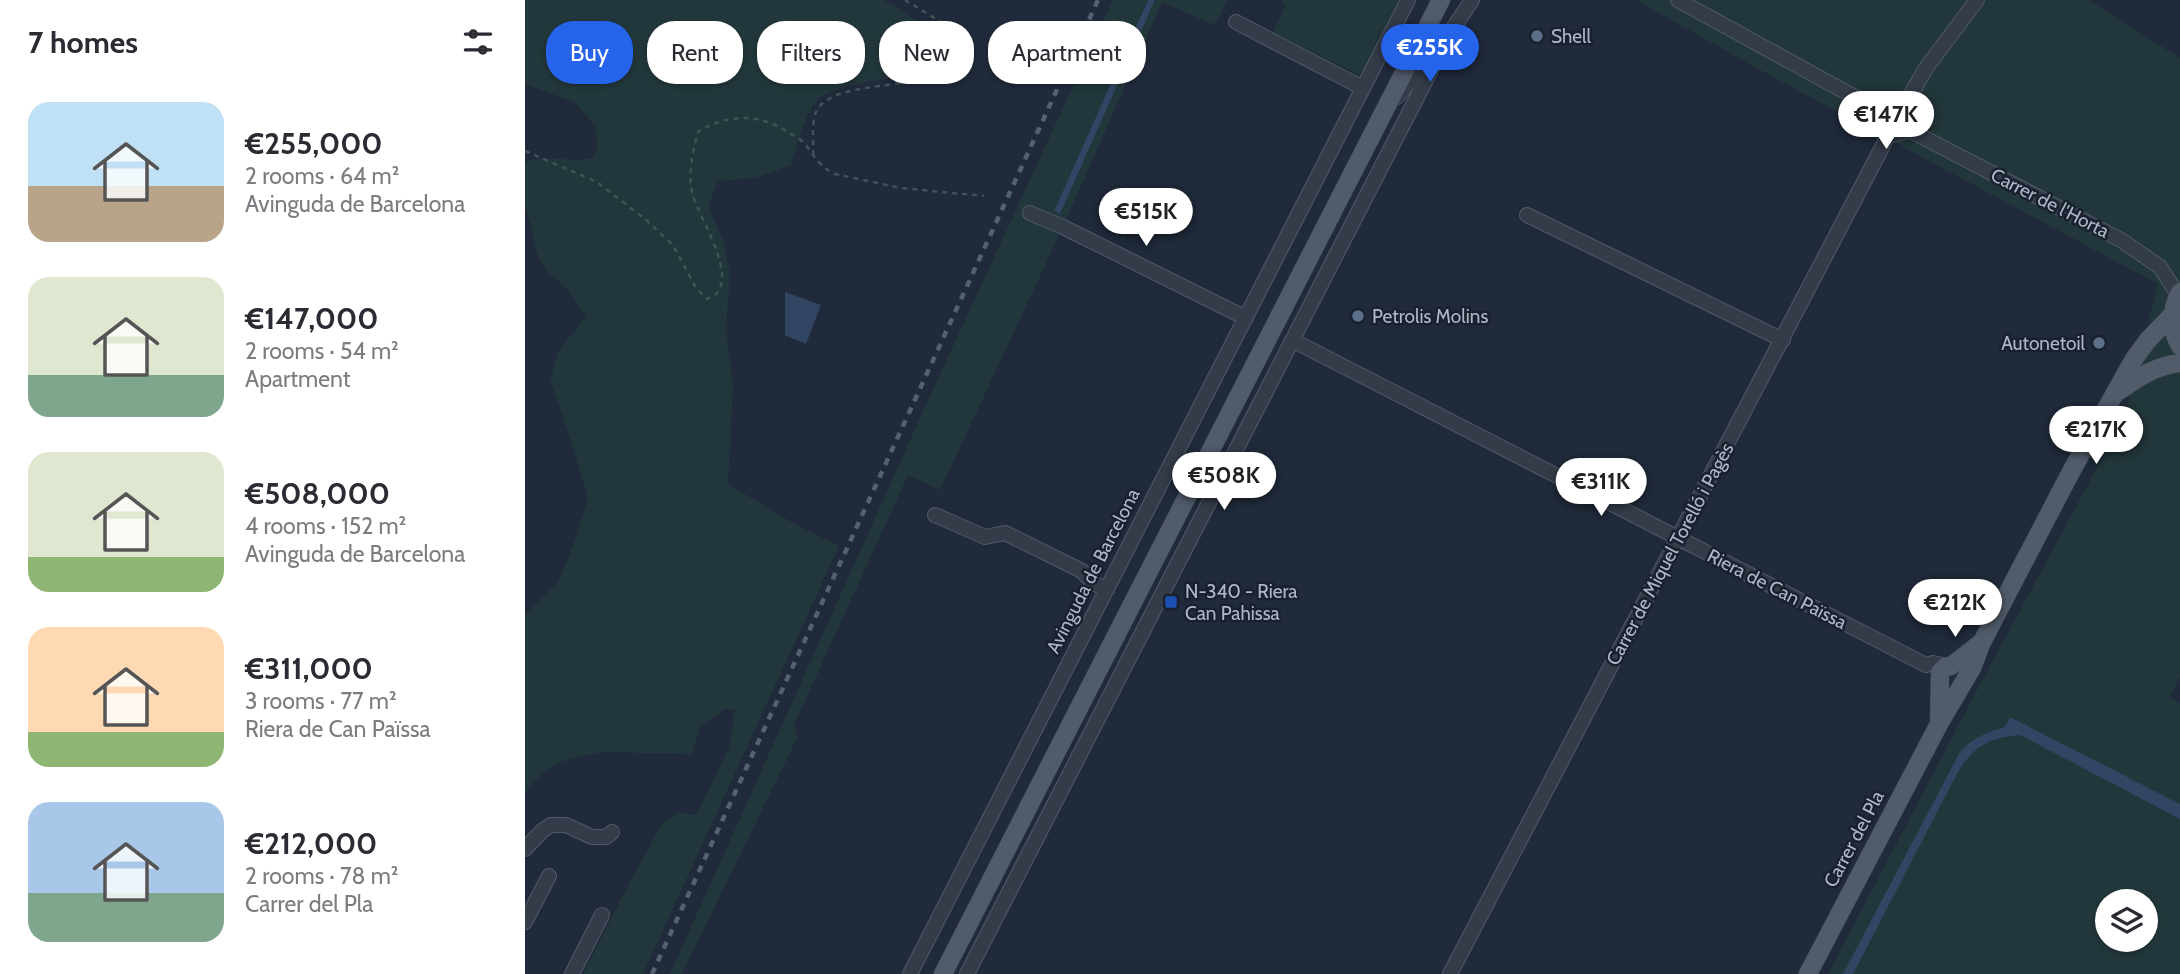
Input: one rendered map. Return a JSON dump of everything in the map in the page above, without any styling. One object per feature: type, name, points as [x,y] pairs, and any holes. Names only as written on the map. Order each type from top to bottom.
[{"type":"main road","points":[[943,974],[1441,0]]},
{"type":"main road","points":[[2179,294],[2172,315],[2173,328],[2180,346]]},
{"type":"main road","name":"Carrer del Pla","points":[[1808,974],[1938,724],[1972,668],[1982,642],[2072,470],[2134,359],[2172,315]]},
{"type":"main road","points":[[2116,393],[2155,368],[2180,363]]},
{"type":"main road","name":"Carrer del Pla","points":[[1938,724],[1940,672],[1982,642]]},
{"type":"main road","points":[[1940,685],[1950,692],[1962,685],[1965,675],[1960,668],[1950,666]]},
{"type":"street","name":"Avinguda de Barcelona","points":[[910,974],[1408,0]]},
{"type":"street","points":[[1384,112],[1450,33],[1472,0]]},
{"type":"street","points":[[1678,0],[1860,100],[1881,121],[1889,134],[1899,135],[1907,129],[1908,119],[1902,110],[1893,107],[1888,109],[1881,121]]},
{"type":"street","points":[[1902,110],[1926,68],[1977,0]]},
{"type":"street","points":[[1236,22],[1363,88]]},
{"type":"street","points":[[967,974],[1450,33]]},
{"type":"street","name":"Carrer de l'Horta","points":[[1907,129],[2121,240],[2160,267],[2179,294]]},
{"type":"street","name":"Carrer de Miquel Torelló i Pagès","points":[[1450,974],[1889,134]]},
{"type":"street","points":[[1030,213],[1245,318]]},
{"type":"street","points":[[1527,215],[1783,340]]},
{"type":"street","name":"Riera de Can Païssa","points":[[1292,341],[1926,665],[1940,685]]},
{"type":"street","points":[[935,515],[985,537],[1005,533],[1082,571],[1092,582],[1107,590]]},
{"type":"street","name":"Riera de Can Païssa","points":[[1926,665],[1933,663],[1950,666]]},
{"type":"street","points":[[525,849],[551,825],[565,825],[592,837],[606,838],[612,832]]},
{"type":"street","points":[[525,922],[549,876]]},
{"type":"street","points":[[572,974],[602,915]]},
{"type":"path","points":[[813,155],[814,121],[817,110],[826,100],[844,93],[945,75],[960,63],[964,48],[962,35],[905,0]]},
{"type":"path","points":[[525,151],[597,182],[645,219],[673,245],[695,288],[707,299],[717,293],[723,279],[719,257],[692,192],[694,146],[698,132],[720,121],[742,116],[775,124],[803,142],[825,170],[835,174],[901,188],[984,196]]},
{"type":"green space","points":[[525,0],[884,0],[918,21],[879,21],[879,80],[865,83],[865,21],[757,21],[757,84],[858,84],[835,90],[821,98],[811,109],[791,165],[755,178],[718,181],[710,201],[710,211],[723,240],[730,274],[726,329],[733,384],[728,484],[798,526],[839,546],[643,974],[583,974],[662,824],[678,812],[696,815],[729,748],[735,710],[724,709],[700,728],[692,754],[600,752],[559,762],[540,776],[525,793],[525,615],[558,582],[574,544],[588,498],[550,381],[558,351],[586,317],[569,291],[546,270],[535,250],[525,207],[525,162],[593,158],[597,149],[596,126],[574,102],[525,84]]},
{"type":"green space","points":[[1113,0],[1148,0],[1139,21],[1103,21]]},
{"type":"green space","points":[[1155,0],[1227,0],[1215,25],[1162,2],[1146,38],[1146,21]]},
{"type":"green space","points":[[1279,0],[1398,0],[1361,76],[1273,32],[1286,5]]},
{"type":"green space","points":[[1636,0],[2088,0],[2180,58],[2180,677],[2169,697],[2180,703],[2180,974],[1828,974],[2124,418],[2158,284],[1771,76]]},
{"type":"green space","points":[[1074,84],[1111,84],[1054,211],[1060,214],[1118,84],[1126,84],[1063,227],[940,490],[908,475],[794,725],[797,738],[682,974],[670,974],[929,398]]},
{"type":"water","points":[[1148,0],[1155,0],[1146,21],[1139,21]]},
{"type":"water","points":[[1111,84],[1118,84],[1060,214],[1054,211]]},
{"type":"water","points":[[785,292],[821,305],[806,344],[785,335]]},
{"type":"water","points":[[2010,717],[2180,804],[2180,819],[2020,735],[1985,744],[1972,754],[1959,770],[1853,974],[1843,974],[1961,750],[1981,736],[2005,727]]},
{"type":"railway","points":[[652,974],[1098,0]]},
{"type":"place","name":"Shell","points":[[1537,36]]},
{"type":"place","name":"Petrolis Molins","points":[[1358,316]]},
{"type":"place","name":"Autonetoil","points":[[2099,343]]},
{"type":"place","name":"N-340 - Riera Can Pahissa","points":[[1171,602]]}]
